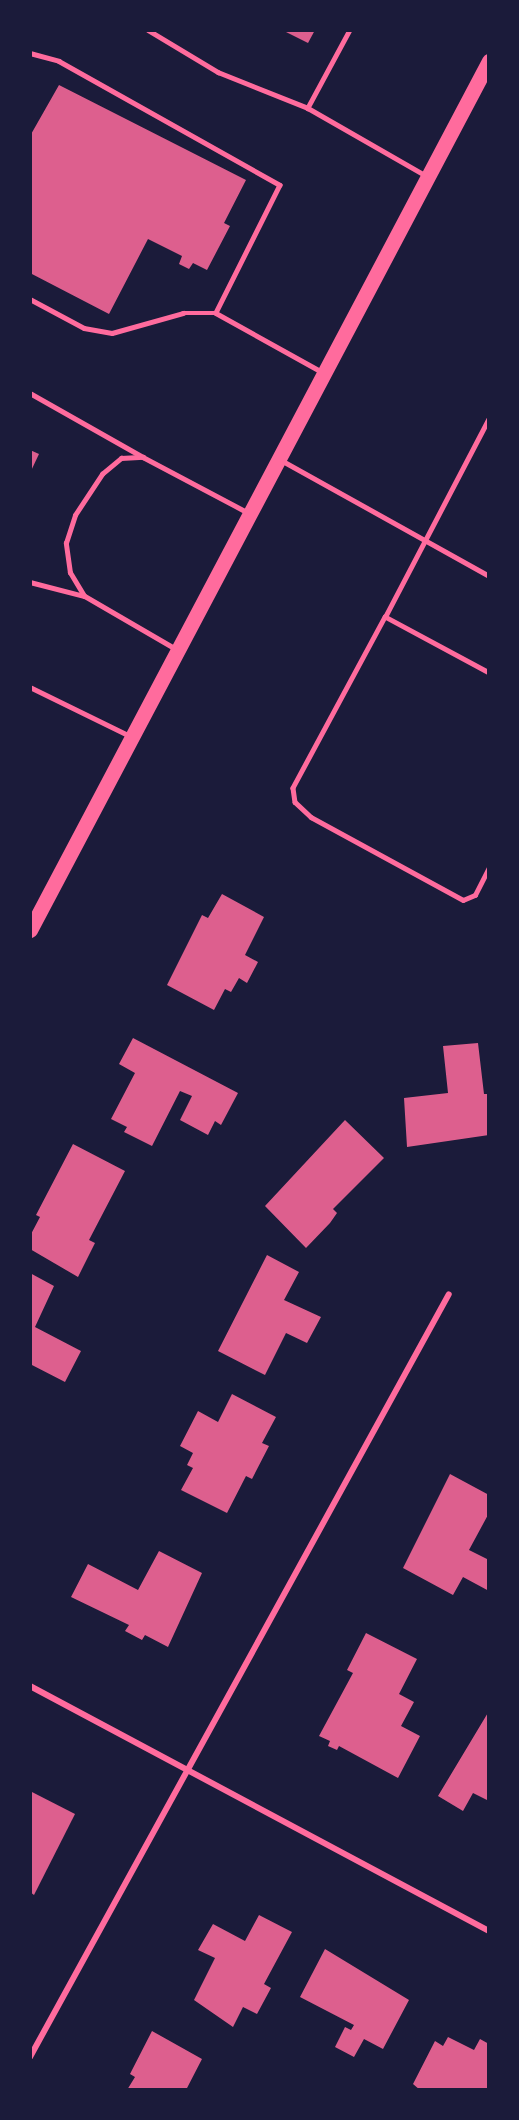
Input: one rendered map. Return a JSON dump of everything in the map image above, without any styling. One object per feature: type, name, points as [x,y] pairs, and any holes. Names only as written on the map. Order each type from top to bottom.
[{"type":"main road","points":[[30,930],[34,914],[132,737],[489,61]]},
{"type":"street","points":[[30,2057],[448,1294]]},
{"type":"street","points":[[30,1686],[186,1772],[489,1931]]},
{"type":"lane","points":[[148,30],[218,72],[308,108],[428,177]]},
{"type":"lane","points":[[308,108],[350,30]]},
{"type":"lane","points":[[30,53],[59,61],[280,185],[216,313]]},
{"type":"lane","points":[[30,299],[84,328],[112,333],[183,313],[216,313],[324,374]]},
{"type":"lane","points":[[30,393],[249,514]]},
{"type":"lane","points":[[489,418],[427,541],[298,774],[293,788],[295,802],[311,817],[463,900],[475,895],[489,868]]},
{"type":"lane","points":[[84,596],[70,573],[66,543],[75,515],[102,474],[121,458],[143,457]]},
{"type":"lane","points":[[278,459],[489,576]]},
{"type":"lane","points":[[30,582],[84,596],[178,650]]},
{"type":"lane","points":[[385,617],[489,673]]},
{"type":"lane","points":[[30,687],[132,737]]},
{"type":"building","points":[[282,30],[315,30],[308,43]]},
{"type":"building","points":[[59,85],[246,180],[224,223],[230,226],[207,270],[193,263],[189,269],[179,264],[182,256],[148,239],[109,314],[30,273],[30,136]]},
{"type":"building","points":[[30,450],[39,454],[30,473]]},
{"type":"building","points":[[222,894],[264,917],[245,955],[258,962],[247,983],[239,978],[231,992],[225,989],[214,1010],[167,985],[202,915],[208,918]]},
{"type":"building","points":[[133,1038],[238,1093],[221,1125],[215,1121],[208,1135],[180,1120],[192,1096],[180,1091],[152,1146],[124,1132],[127,1127],[111,1119],[135,1073],[119,1064]]},
{"type":"building","points":[[478,1043],[484,1094],[489,1094],[489,1135],[407,1147],[404,1098],[448,1093],[443,1046]]},
{"type":"building","points":[[345,1120],[384,1158],[333,1209],[337,1213],[306,1248],[265,1206]]},
{"type":"building","points":[[73,1144],[125,1171],[89,1240],[95,1243],[78,1277],[30,1249],[30,1236],[40,1217],[36,1215]]},
{"type":"building","points":[[267,1255],[299,1272],[284,1300],[321,1317],[307,1343],[286,1333],[265,1375],[218,1351]]},
{"type":"building","points":[[30,1273],[54,1286],[35,1327],[81,1351],[65,1382],[30,1364]]},
{"type":"building","points":[[232,1394],[276,1417],[262,1443],[269,1446],[252,1479],[246,1476],[227,1513],[181,1490],[193,1468],[187,1465],[193,1453],[180,1446],[198,1411],[218,1422]]},
{"type":"building","points":[[450,1474],[489,1495],[489,1513],[469,1550],[489,1560],[489,1591],[463,1577],[453,1595],[403,1568]]},
{"type":"building","points":[[159,1551],[202,1573],[168,1647],[145,1635],[142,1640],[125,1631],[129,1625],[71,1597],[88,1564],[138,1590]]},
{"type":"building","points":[[366,1633],[417,1659],[399,1694],[414,1702],[401,1726],[420,1736],[398,1778],[339,1746],[337,1750],[328,1746],[330,1741],[319,1736],[353,1673],[347,1670]]},
{"type":"building","points":[[489,1711],[489,1801],[473,1793],[463,1811],[438,1796]]},
{"type":"building","points":[[30,1791],[75,1814],[34,1895],[30,1892]]},
{"type":"building","points":[[259,1915],[292,1932],[264,1984],[271,1988],[257,2014],[243,2007],[233,2027],[194,2000],[215,1958],[198,1950],[213,1924],[245,1941]]},
{"type":"building","points":[[325,1949],[409,2000],[383,2049],[364,2039],[354,2057],[335,2047],[345,2027],[351,2030],[354,2025],[300,1997]]},
{"type":"building","points":[[152,2031],[202,2059],[186,2090],[127,2090],[135,2077],[130,2074]]},
{"type":"building","points":[[448,2037],[474,2050],[480,2039],[489,2044],[489,2090],[420,2090],[413,2084],[435,2041],[443,2046]]}]
